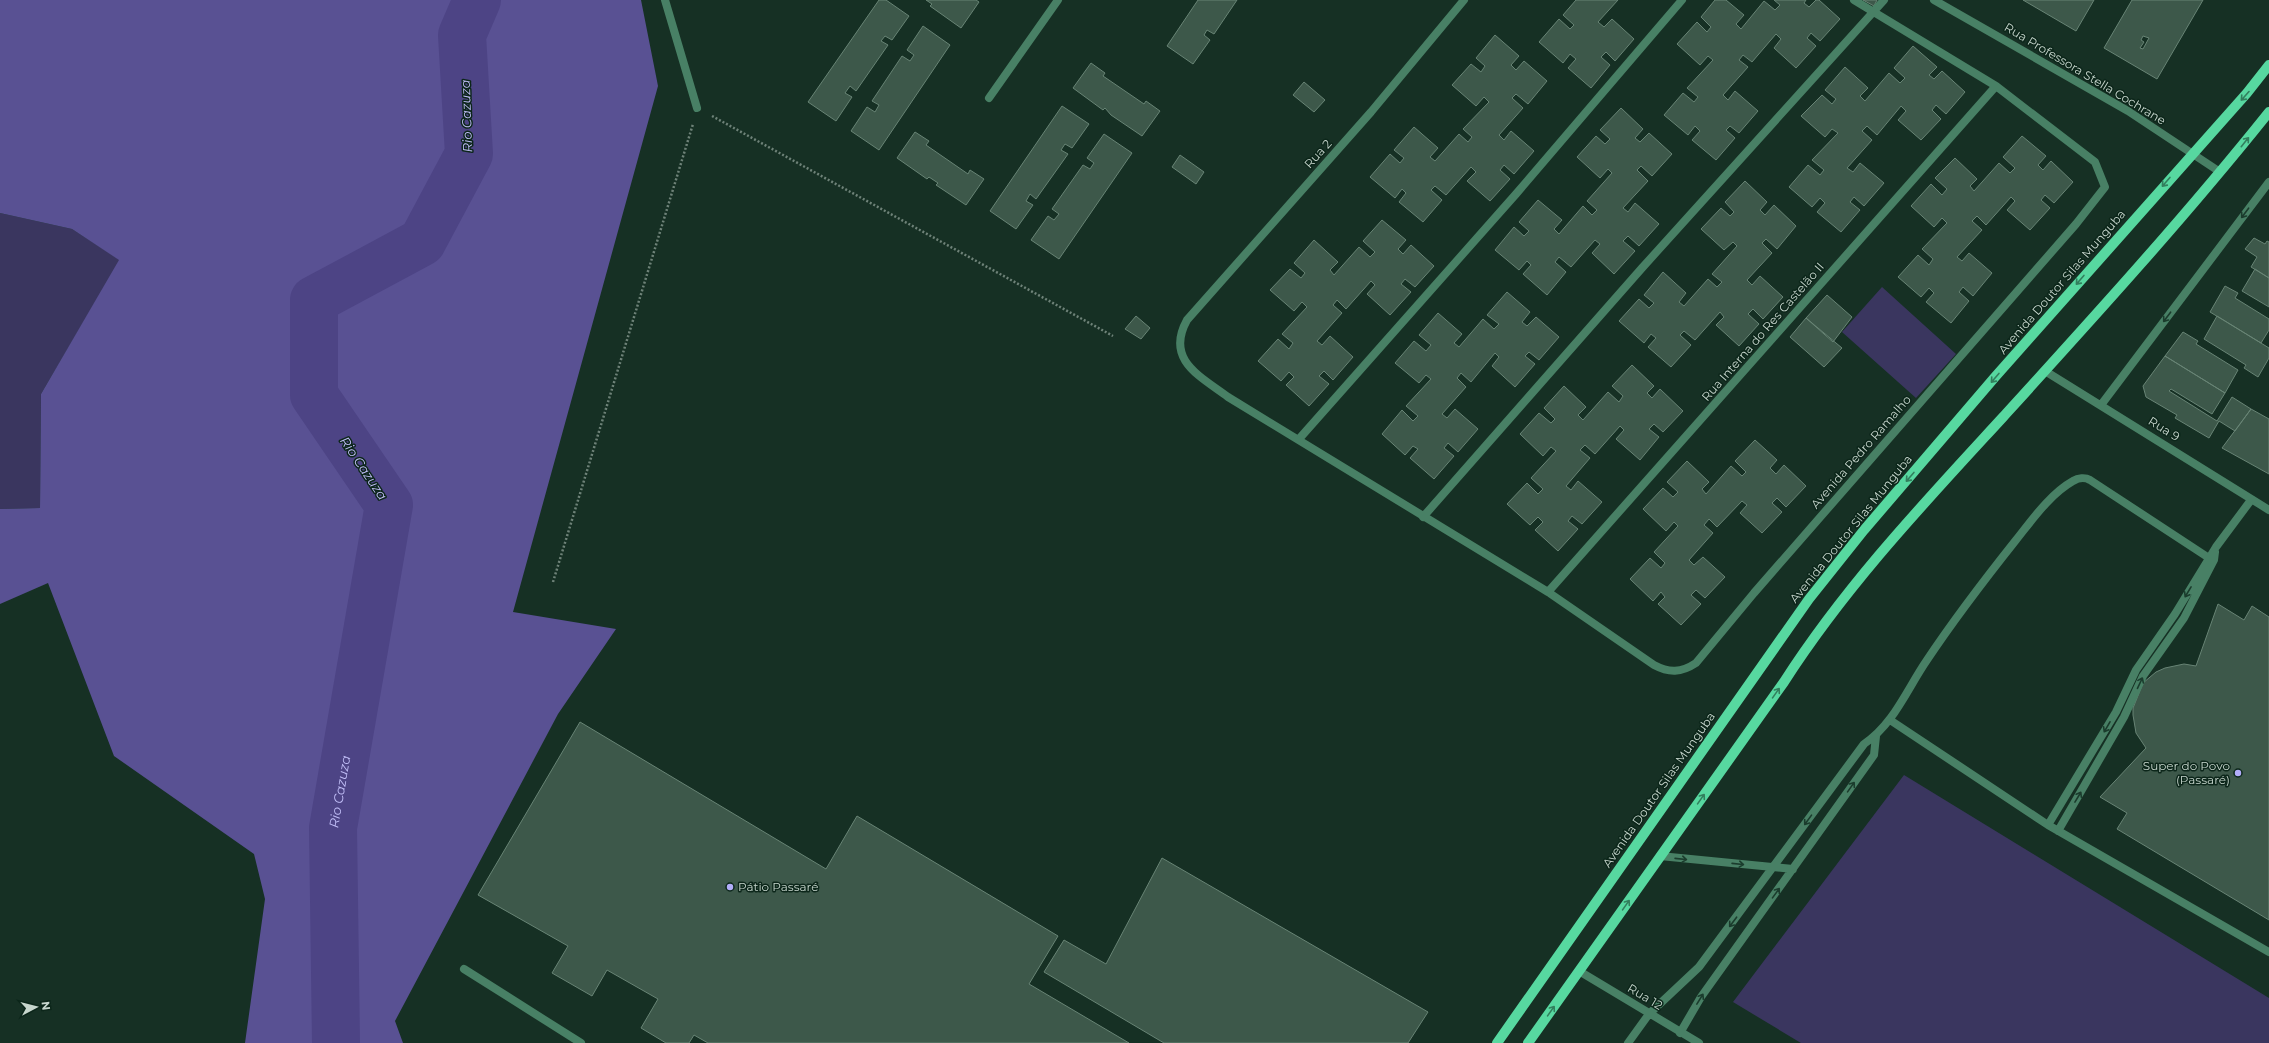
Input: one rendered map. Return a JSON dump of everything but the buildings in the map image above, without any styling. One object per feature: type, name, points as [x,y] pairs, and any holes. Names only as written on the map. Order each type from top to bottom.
[{"type":"main road","name":"Avenida Doutor Silas Munguba","points":[[1497,1043],[1814,592],[1864,530],[1995,377],[2192,153],[2247,93],[2269,65]]},
{"type":"main road","points":[[1528,1043],[1784,682],[1808,645],[1852,586],[1896,533],[2045,371],[2220,172],[2269,112]]},
{"type":"street","points":[[665,0],[697,108]]},
{"type":"street","points":[[989,98],[1058,0]]},
{"type":"street","name":"Rua 2","points":[[1187,320],[1371,112],[1464,0]]},
{"type":"street","points":[[1299,439],[1516,194],[1682,0]]},
{"type":"street","points":[[1854,0],[1996,86]]},
{"type":"street","points":[[1423,517],[1642,268],[1875,12],[1884,0]]},
{"type":"street","name":"Rua Professora Stella Cochrane","points":[[1934,0],[2128,111],[2220,172]]},
{"type":"street","name":"Avenida Pedro Ramalho","points":[[1187,320],[1182,329],[1179,344],[1182,358],[1192,371],[1228,396],[1423,517],[1548,592],[1654,665],[1665,671],[1671,672],[1688,668],[1696,664],[1754,593],[2076,224],[2105,187],[2095,162],[1996,86]]},
{"type":"street","name":"Rua Interna do Res Castelão II","points":[[1548,592],[1996,86]]},
{"type":"street","points":[[2101,405],[2269,182]]},
{"type":"street","name":"Rua 9","points":[[2045,371],[2269,510]]},
{"type":"street","points":[[1628,1043],[1649,1014],[1699,967],[1864,744],[1876,736],[1890,720],[1926,660],[1987,577],[2033,520],[2058,493],[2072,481],[2082,478],[2090,480],[2209,558]]},
{"type":"street","points":[[2048,825],[2116,712],[2136,670],[2175,614],[2216,547],[2251,500]]},
{"type":"street","points":[[2058,831],[2120,724],[2144,676],[2184,618],[2214,560],[2216,547]]},
{"type":"street","points":[[1890,720],[2048,825],[2269,952]]},
{"type":"street","points":[[1680,1032],[1701,997],[1874,755],[1876,736]]},
{"type":"street","points":[[1660,856],[1793,869]]},
{"type":"street","points":[[464,969],[581,1043]]},
{"type":"street","name":"Rua 12","points":[[1579,971],[1699,1043]]},
{"type":"path","points":[[553,582],[697,108],[1113,336]]},
{"type":"shaded area","points":[[0,0],[641,0],[658,86],[513,612],[616,629],[558,714],[395,1021],[403,1043],[245,1043],[265,899],[254,854],[114,756],[48,583],[0,604],[0,509],[40,508],[41,394],[119,260],[72,229],[0,213]]},
{"type":"shaded area","points":[[0,213],[72,229],[120,260],[41,394],[40,508],[0,509]]},
{"type":"shaded area","points":[[1882,287],[1956,354],[1916,398],[1842,332]]},
{"type":"shaded area","points":[[1904,775],[2269,998],[2269,1043],[1801,1043],[1733,1002]]},
{"type":"waterway","name":"Rio Cazuza","points":[[336,1043],[333,828],[389,505],[314,395],[314,300],[422,242],[469,154],[462,35],[477,0]]},
{"type":"place","name":"Super do Povo (Passaré)","points":[[2238,773]]},
{"type":"place","name":"Pátio Passaré","points":[[730,887]]}]
